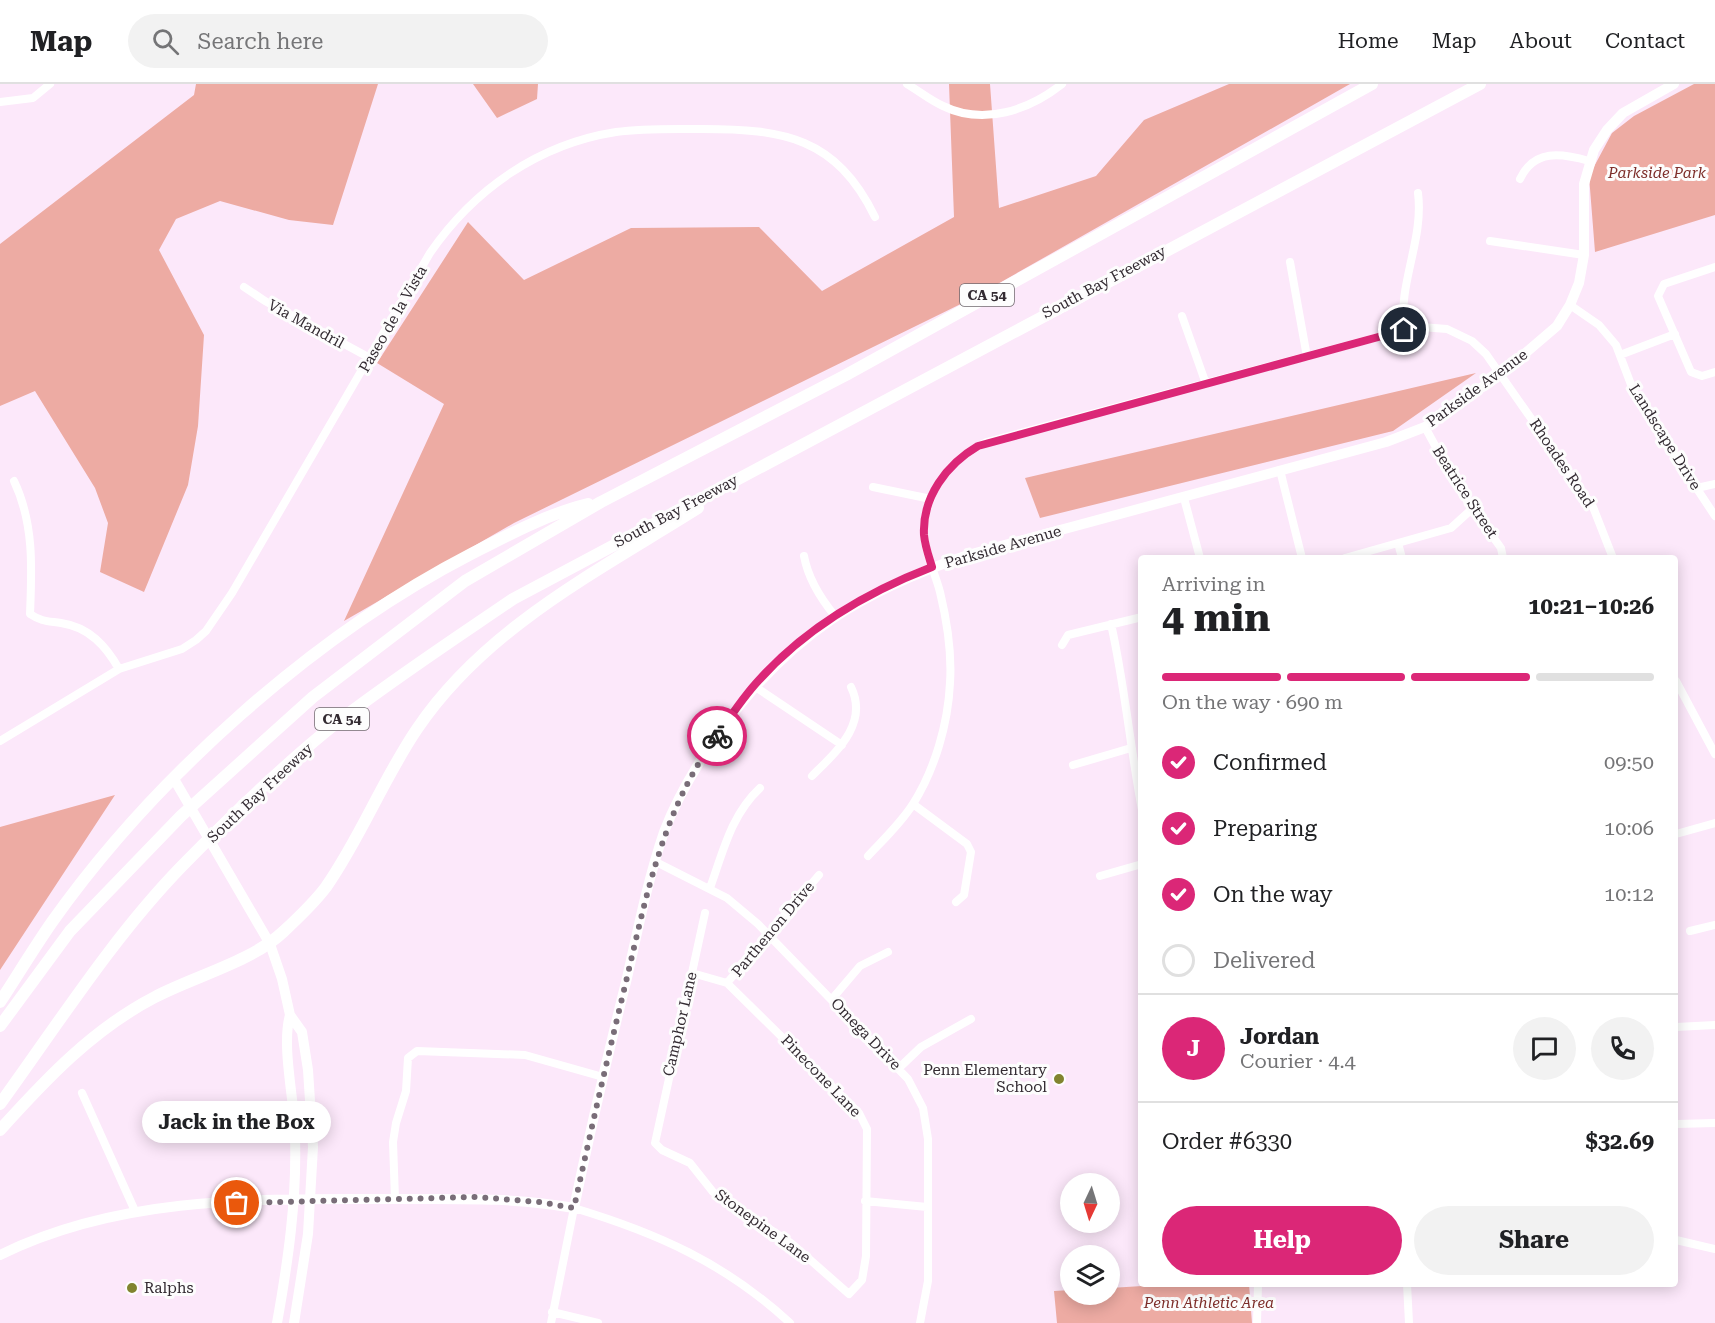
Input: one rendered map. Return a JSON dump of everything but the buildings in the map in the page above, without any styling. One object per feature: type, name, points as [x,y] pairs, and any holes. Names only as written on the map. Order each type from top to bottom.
[{"type":"highway","name":"CA 54","points":[[0,1026],[70,931],[181,816],[313,697],[465,581],[601,502],[846,375],[1372,84]]},
{"type":"highway","name":"South Bay Freeway","points":[[0,1104],[121,938],[181,867],[265,786],[333,725],[513,599],[1480,84]]},
{"type":"highway","points":[[0,1130],[48,1076],[107,1026],[154,998],[270,944],[325,888],[418,728],[459,679],[501,639],[565,590],[785,453]]},
{"type":"highway","points":[[0,1002],[53,921],[122,834],[174,779],[324,647],[390,602],[459,560],[571,508],[601,502]]},
{"type":"main road","name":"Parkside Avenue","points":[[574,1208],[603,1077],[667,825],[690,775],[754,686],[776,662],[835,616],[898,580],[932,567],[1386,442],[1425,427],[1501,374],[1548,335],[1570,305],[1579,283],[1584,255],[1586,228],[1582,195],[1589,161],[1600,140],[1623,113],[1674,84]]},
{"type":"main road","points":[[174,779],[270,944],[282,979],[290,1015],[302,1032],[308,1070],[313,1147],[311,1199],[294,1323]]},
{"type":"main road","points":[[277,1323],[294,1200],[294,1113],[285,1031],[290,1015]]},
{"type":"main road","points":[[0,1255],[43,1235],[135,1210],[311,1199],[477,1197],[539,1202],[574,1208]]},
{"type":"street","points":[[0,102],[33,98],[50,84]]},
{"type":"street","points":[[907,84],[944,106],[981,116],[1020,109],[1041,100],[1062,84]]},
{"type":"street","name":"Paseo de la Vista","points":[[0,741],[119,669],[182,649],[206,631],[232,593],[430,253],[463,212],[488,188],[517,168],[548,152],[581,140],[615,132],[651,129],[737,129],[789,135],[823,153],[844,170],[862,192],[875,217]]},
{"type":"street","points":[[1520,179],[1527,164],[1535,160],[1559,155],[1589,161]]},
{"type":"street","points":[[1404,330],[1403,296],[1420,214],[1418,193]]},
{"type":"street","points":[[1490,241],[1584,255]]},
{"type":"street","points":[[1290,262],[1307,357]]},
{"type":"street","points":[[1715,267],[1671,280],[1659,289],[1659,296],[1691,372],[1702,375],[1715,372]]},
{"type":"street","name":"Via Mandril","points":[[244,287],[265,301],[370,358]]},
{"type":"street","name":"Landscape Drive","points":[[1570,305],[1599,326],[1616,345],[1635,395],[1715,516]]},
{"type":"street","points":[[1182,316],[1206,384]]},
{"type":"street","name":"Rhoades Road","points":[[868,856],[913,804],[941,738],[950,683],[949,641],[924,537],[931,499],[940,480],[953,464],[969,451],[987,442],[1404,330],[1430,327],[1455,332],[1479,347],[1501,374],[1593,507],[1612,555]]},
{"type":"street","points":[[1620,355],[1675,334]]},
{"type":"street","name":"Beatrice Street","points":[[1425,427],[1452,477],[1496,541],[1502,555]]},
{"type":"street","points":[[1280,470],[1301,555]]},
{"type":"street","points":[[14,481],[25,503],[32,560],[30,614],[42,622],[63,623],[88,633],[108,650],[119,669]]},
{"type":"street","points":[[1697,488],[1715,484]]},
{"type":"street","points":[[873,487],[931,499]]},
{"type":"street","points":[[1184,498],[1199,555]]},
{"type":"street","points":[[1355,555],[1450,528],[1473,508]]},
{"type":"street","points":[[1398,543],[1401,555]]},
{"type":"street","points":[[804,556],[806,568],[823,601],[835,616]]},
{"type":"street","points":[[1062,645],[1068,635],[1138,618]]},
{"type":"street","points":[[1111,624],[1126,691],[1131,748],[1138,787]]},
{"type":"street","points":[[1678,685],[1715,754]]},
{"type":"street","points":[[754,686],[842,745]]},
{"type":"street","points":[[812,776],[851,733],[857,709],[851,687]]},
{"type":"street","points":[[1073,765],[1131,748]]},
{"type":"street","points":[[710,888],[733,825],[745,802],[760,788]]},
{"type":"street","points":[[913,804],[967,844],[972,852],[964,895],[956,902]]},
{"type":"street","points":[[1678,833],[1715,823]]},
{"type":"street","name":"Omega Drive","points":[[656,862],[727,898],[769,936],[909,1079],[923,1108],[928,1139],[928,1281],[920,1323]]},
{"type":"street","points":[[1100,876],[1138,865]]},
{"type":"street","name":"Parthenon Drive","points":[[728,982],[819,875]]},
{"type":"street","name":"Camphor Lane","points":[[654,1135],[705,913]]},
{"type":"street","points":[[1690,931],[1715,925]]},
{"type":"street","points":[[832,999],[860,966],[888,952]]},
{"type":"street","points":[[692,973],[728,982]]},
{"type":"street","name":"Pinecone Lane","points":[[728,982],[859,1113],[867,1129],[865,1201],[867,1256],[862,1280],[849,1294]]},
{"type":"street","points":[[899,1068],[921,1047],[971,1019]]},
{"type":"street","points":[[1678,1027],[1715,1025]]},
{"type":"street","points":[[395,1199],[396,1123],[406,1091],[408,1058],[417,1051],[525,1055],[603,1077]]},
{"type":"street","points":[[82,1093],[135,1210]]},
{"type":"street","points":[[1678,1124],[1715,1123]]},
{"type":"street","name":"Stonepine Lane","points":[[654,1135],[655,1143],[662,1150],[690,1163],[713,1192],[791,1243],[849,1294]]},
{"type":"street","points":[[865,1201],[927,1206]]},
{"type":"street","points":[[574,1208],[646,1231],[687,1250],[742,1284],[790,1323]]},
{"type":"street","name":"Parkside Avenue","points":[[550,1323],[574,1208]]},
{"type":"street","points":[[1678,1240],[1715,1249]]},
{"type":"street","points":[[1257,1323],[1258,1287]]},
{"type":"street","points":[[1407,1287],[1409,1323]]},
{"type":"street","points":[[552,1312],[598,1323]]},
{"type":"green space","points":[[196,84],[378,84],[333,225],[289,220],[220,201],[176,219],[159,250],[204,335],[198,426],[188,485],[144,592],[100,572],[108,523],[95,488],[35,391],[0,406],[0,244],[194,95]]},
{"type":"green space","points":[[473,84],[538,84],[537,99],[497,118]]},
{"type":"green space","points":[[949,84],[990,84],[999,208],[1096,176],[1144,120],[1229,84],[1350,84],[973,298],[514,523],[344,621],[444,404],[377,363],[468,222],[524,280],[631,228],[759,227],[822,291],[954,217]]},
{"type":"green space","name":"Parkside Park","points":[[1694,84],[1715,84],[1715,215],[1595,252],[1589,176],[1612,133],[1634,116]]},
{"type":"green space","points":[[1476,373],[1393,431],[1040,518],[1025,478]]},
{"type":"green space","points":[[115,795],[0,970],[0,827]]},
{"type":"green space","name":"Penn Athletic Area","points":[[1120,1287],[1249,1287],[1252,1323],[1057,1323],[1054,1291],[1060,1291],[1060,1305],[1120,1305]]},
{"type":"way so far","points":[[237,1203],[279,1200],[477,1197],[539,1202],[574,1208],[646,897],[664,834],[690,775],[717,736]]},
{"type":"place","name":"Penn Elementary School","points":[[1059,1079]]},
{"type":"place","name":"Jack in the Box","points":[[237,1203]]},
{"type":"place","name":"Ralphs","points":[[132,1288]]},
{"type":"route","points":[[717,736],[758,681],[776,662],[813,631],[898,580],[932,567],[924,537],[927,508],[940,480],[953,464],[969,451],[987,442],[1404,330]]}]
